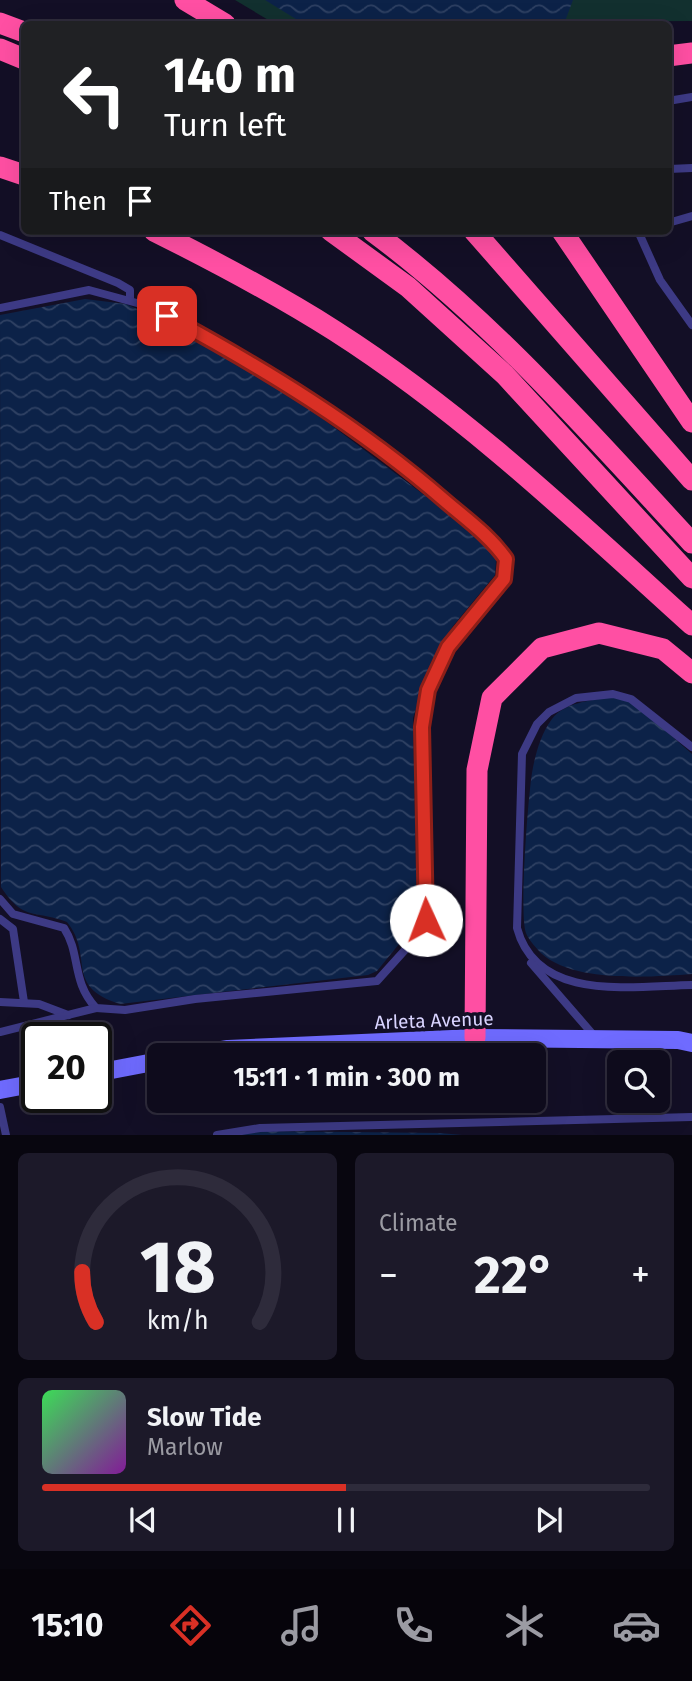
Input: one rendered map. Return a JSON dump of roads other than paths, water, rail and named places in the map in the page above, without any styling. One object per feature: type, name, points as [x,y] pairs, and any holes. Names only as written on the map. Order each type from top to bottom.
[{"type":"highway","points":[[185,0],[220,21]]},
{"type":"highway","points":[[0,23],[21,31]]},
{"type":"highway","points":[[0,49],[21,58]]},
{"type":"highway","points":[[672,56],[692,53]]},
{"type":"highway","points":[[0,167],[21,174]]},
{"type":"highway","points":[[162,235],[246,278],[336,332],[438,404],[536,484],[692,625]]},
{"type":"highway","points":[[336,235],[408,287],[505,375],[692,578]]},
{"type":"highway","points":[[378,235],[423,268],[520,359],[692,543]]},
{"type":"highway","points":[[478,235],[692,480]]},
{"type":"highway","points":[[565,235],[692,422]]},
{"type":"highway","points":[[475,1038],[477,770],[492,698],[542,648],[599,633],[663,649],[692,673]]},
{"type":"main road","name":"Arleta Avenue","points":[[363,1043],[475,1038],[687,1038]]},
{"type":"main road","points":[[112,1070],[147,1063]]},
{"type":"main road","points":[[0,1090],[21,1086]]},
{"type":"lane","points":[[672,100],[692,97]]},
{"type":"lane","points":[[672,169],[692,168]]},
{"type":"lane","points":[[672,222],[692,216]]},
{"type":"lane","points":[[0,235],[118,283],[130,290],[130,299]]},
{"type":"lane","points":[[640,235],[660,280],[692,325]]},
{"type":"lane","points":[[0,308],[89,290],[130,299],[239,355],[360,434],[424,482],[495,544],[506,559],[504,579],[448,647],[428,690],[422,741],[426,920],[423,930],[377,981],[195,999],[125,1010],[96,1007],[0,1032]]},
{"type":"lane","points":[[597,1040],[540,974],[526,951],[517,928],[522,754],[537,724],[549,712],[576,698],[613,694],[639,704],[692,747]]},
{"type":"lane","points":[[0,899],[13,914],[25,919]]},
{"type":"lane","points":[[0,919],[25,919],[57,924],[64,928],[71,941],[80,987],[96,1007]]},
{"type":"lane","points":[[0,919],[13,929],[24,1002]]},
{"type":"lane","points":[[526,951],[554,975],[579,985],[692,985]]},
{"type":"lane","points":[[0,1002],[24,1002],[68,1015]]},
{"type":"lane","points":[[0,1107],[6,1135]]},
{"type":"lane","points":[[217,1135],[260,1128],[692,1117]]},
{"type":"water","points":[[265,0],[573,0],[565,21],[299,21]]},
{"type":"water","points":[[85,299],[126,304],[160,319],[299,401],[460,522],[487,544],[496,560],[495,575],[453,626],[431,662],[413,718],[417,922],[377,971],[368,975],[120,1004],[92,989],[86,979],[75,935],[67,922],[23,910],[1,887],[0,315]]},
{"type":"water","points":[[610,697],[633,702],[692,754],[692,974],[635,977],[574,970],[542,954],[526,933],[523,903],[526,830],[532,773],[539,744],[557,713],[578,703]]},
{"type":"water","points":[[248,1131],[440,1133],[462,1135],[232,1135]]}]
